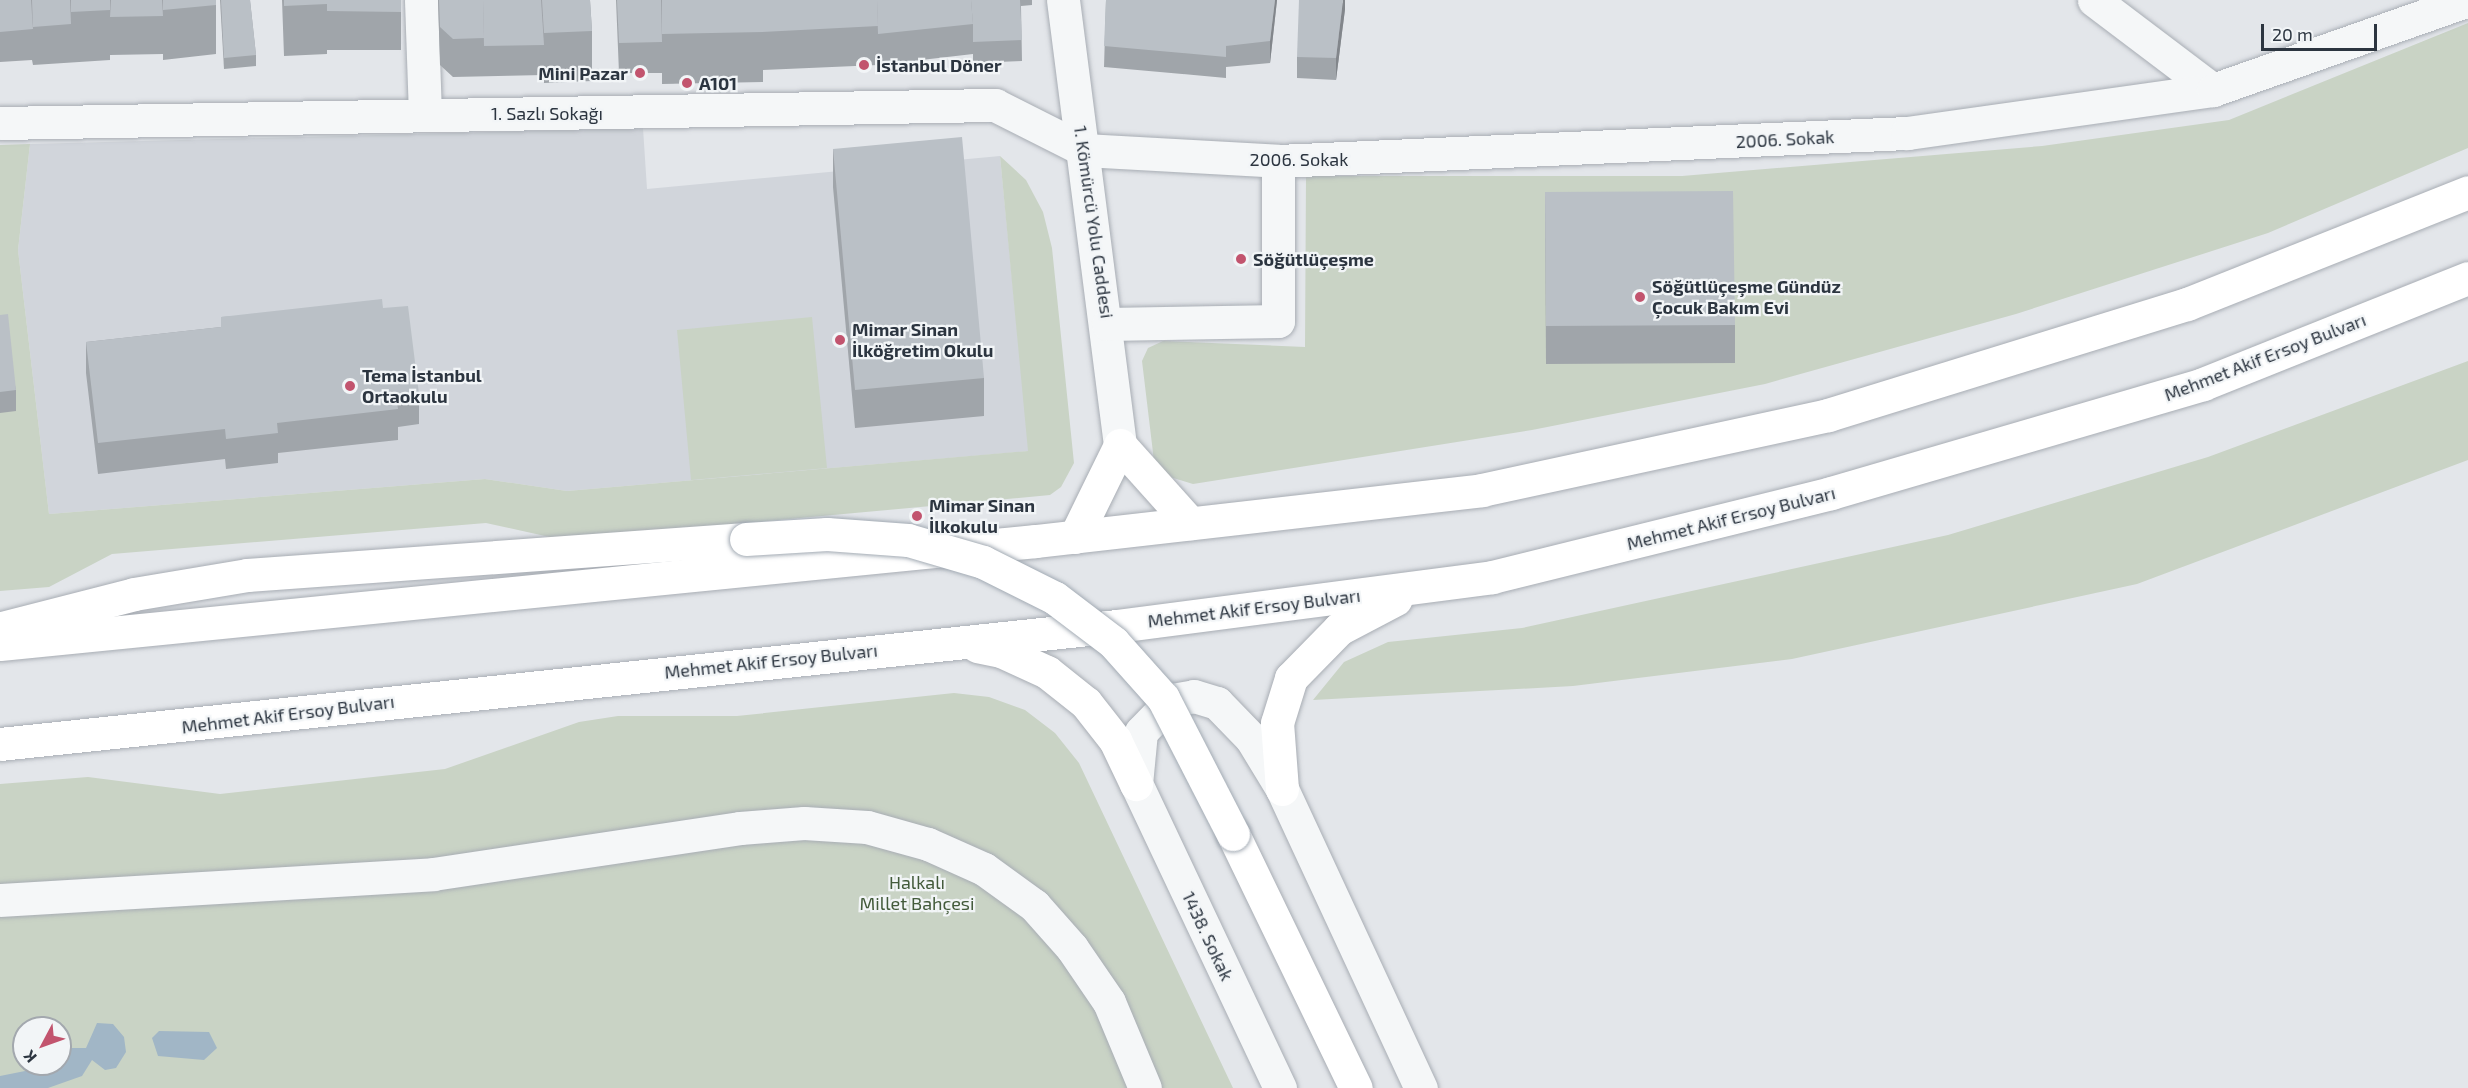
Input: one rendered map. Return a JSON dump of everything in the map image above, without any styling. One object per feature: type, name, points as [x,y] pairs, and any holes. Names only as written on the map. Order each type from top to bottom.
[{"type":"main road","points":[[0,644],[1075,537],[1482,490],[1828,415],[2187,304],[2468,192]]},
{"type":"main road","name":"Mehmet Akif Ersoy Bulvarı","points":[[0,744],[951,642],[1492,577],[1831,494],[2192,388],[2468,278]]},
{"type":"main road","points":[[1075,537],[1120,445],[1190,524]]},
{"type":"main road","points":[[0,628],[134,594],[236,576],[746,539],[827,534],[908,540],[983,562],[1054,598],[1113,642],[1163,699],[1233,834],[1356,1088]]},
{"type":"main road","points":[[1282,789],[1277,723],[1291,678],[1304,660],[1359,617],[1433,585]]},
{"type":"main road","points":[[951,642],[1001,651],[1047,672],[1086,703],[1115,740],[1136,784]]},
{"type":"street","points":[[420,0],[425,112]]},
{"type":"street","name":"1. Kömürcü Yolu Caddesi","points":[[1063,0],[1108,324],[1120,445]]},
{"type":"street","points":[[2094,0],[2213,90]]},
{"type":"street","name":"2006. Sokak","points":[[1084,150],[1278,161],[1907,133],[2213,90],[2468,0]]},
{"type":"street","name":"1. Sazlı Sokağı","points":[[0,123],[425,112],[662,114],[995,105],[1084,150]]},
{"type":"street","points":[[1108,324],[1278,321],[1278,161]]},
{"type":"street","points":[[1136,784],[1141,732],[1172,700],[1194,696],[1217,703],[1236,719],[1282,789],[1421,1088]]},
{"type":"street","name":"1438. Sokak","points":[[1136,784],[1280,1088]]},
{"type":"street","points":[[0,900],[433,874],[740,828],[804,823],[867,827],[928,844],[984,869],[1034,905],[1072,948],[1109,1002],[1145,1088]]},
{"type":"shaded area","name":"Tema İstanbul Ortaokulu","points":[[643,128],[647,189],[1000,156],[1029,451],[567,491],[485,479],[49,514],[18,250],[30,144]]},
{"type":"green space","points":[[2468,23],[2468,148],[2268,233],[2016,314],[1765,384],[1532,430],[1193,484],[1170,477],[1154,461],[1142,361],[1148,348],[1163,341],[1305,347],[1306,176],[1682,176],[2042,146],[2229,120]]},
{"type":"green space","points":[[30,144],[18,250],[49,514],[485,479],[567,491],[1028,451],[1000,156],[1026,180],[1043,212],[1052,248],[1074,463],[1061,487],[1050,495],[563,540],[486,523],[112,554],[49,587],[0,591],[0,145]]},
{"type":"green space","points":[[812,317],[827,468],[691,480],[677,330]]},
{"type":"green space","points":[[2468,361],[2468,460],[2137,584],[1792,659],[1573,686],[1313,700],[1344,662],[1388,642],[1522,628],[1948,535],[2208,457]]},
{"type":"green space","name":"Halkalı Millet Bahçesi","points":[[954,693],[989,697],[1025,710],[1055,733],[1079,763],[1233,1088],[0,1088],[0,784],[88,777],[220,794],[445,769],[579,722],[618,716],[737,716]]},
{"type":"water","points":[[97,1023],[113,1024],[124,1037],[126,1052],[116,1068],[105,1070],[92,1060],[82,1076],[48,1088],[0,1088],[0,1076],[12,1074],[12,1076],[72,1076],[72,1048],[86,1048]]},
{"type":"water","points":[[159,1031],[209,1032],[217,1048],[204,1060],[158,1056],[152,1038]]},
{"type":"building","points":[[0,0],[31,0],[33,29],[0,32]]},
{"type":"building","points":[[32,0],[70,0],[71,24],[33,27]]},
{"type":"building","points":[[71,0],[110,0],[110,10],[71,12]]},
{"type":"building","points":[[111,0],[162,0],[163,16],[110,17]]},
{"type":"building","points":[[163,0],[216,0],[216,5],[163,10]]},
{"type":"building","points":[[221,0],[250,0],[256,55],[224,58]]},
{"type":"building","points":[[284,0],[327,0],[327,4],[284,6]]},
{"type":"building","points":[[327,0],[401,0],[401,12],[327,11]]},
{"type":"building","points":[[439,0],[483,0],[484,38],[453,39],[440,27]]},
{"type":"building","points":[[483,0],[541,0],[544,45],[484,46]]},
{"type":"building","points":[[542,0],[590,0],[592,31],[544,33]]},
{"type":"building","points":[[617,0],[661,0],[662,42],[619,43]]},
{"type":"building","points":[[662,0],[762,0],[763,32],[662,34]]},
{"type":"building","points":[[762,0],[877,0],[878,26],[762,32]]},
{"type":"building","points":[[877,0],[971,0],[973,24],[878,34]]},
{"type":"building","points":[[971,0],[1020,0],[1022,40],[973,42]]},
{"type":"building","points":[[1106,0],[1275,0],[1270,41],[1226,46],[1226,57],[1104,46]]},
{"type":"building","points":[[1299,0],[1343,0],[1336,58],[1297,57]]},
{"type":"building","points":[[962,137],[984,378],[855,390],[833,149]]},
{"type":"building","name":"Söğütlüçeşme Gündüz Çocuk Bakım Evi","points":[[1733,191],[1735,325],[1546,326],[1545,192]]},
{"type":"building","points":[[382,299],[383,308],[408,306],[419,394],[396,396],[398,409],[277,423],[278,433],[226,439],[225,429],[98,443],[86,342],[221,327],[221,317]]},
{"type":"building","points":[[8,314],[16,390],[0,392],[0,315]]},
{"type":"place","name":"İstanbul Döner","points":[[864,65]]},
{"type":"place","name":"Mini Pazar","points":[[640,73]]},
{"type":"place","name":"A101","points":[[687,83]]},
{"type":"place","name":"Söğütlüçeşme","points":[[1241,259]]},
{"type":"place","name":"Söğütlüçeşme Gündüz Çocuk Bakım Evi","points":[[1640,297]]},
{"type":"place","name":"Mimar Sinan İlköğretim Okulu","points":[[840,340]]},
{"type":"place","name":"Tema İstanbul Ortaokulu","points":[[350,386]]},
{"type":"place","name":"Mimar Sinan İlkokulu","points":[[917,516]]}]
